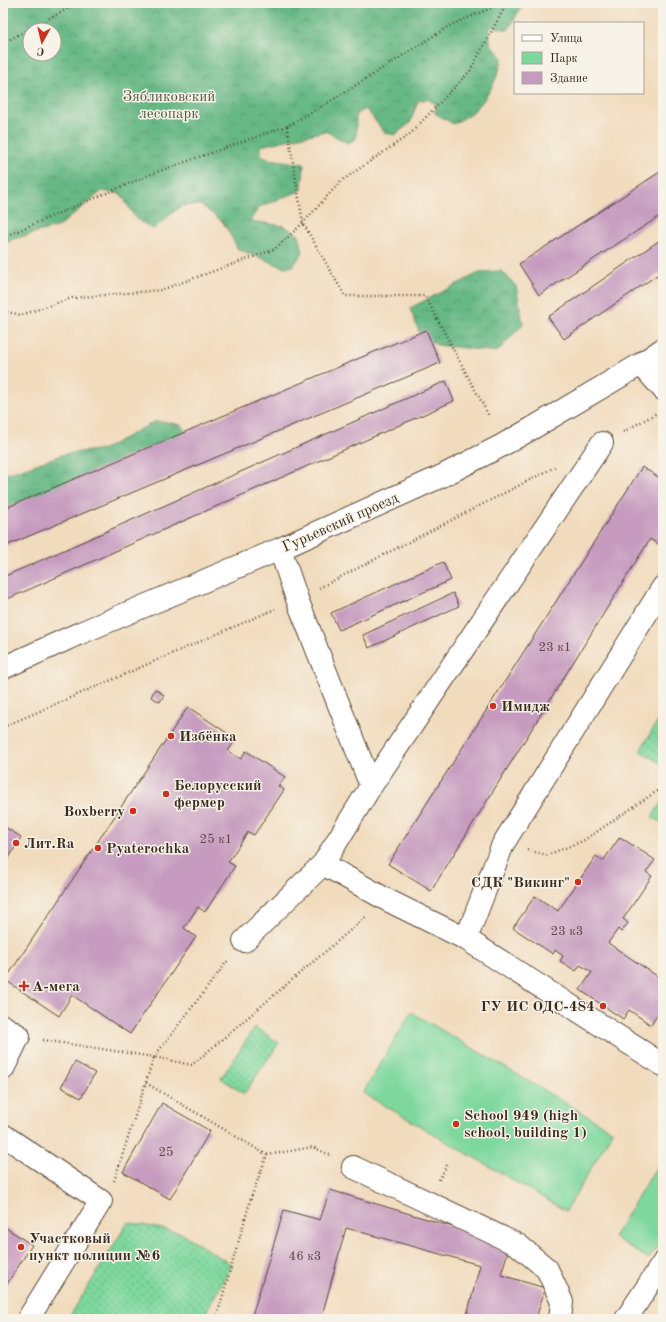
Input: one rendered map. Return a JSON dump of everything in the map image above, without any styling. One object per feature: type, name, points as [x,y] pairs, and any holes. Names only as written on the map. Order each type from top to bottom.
[{"type":"street","name":"Гурьевский проезд","points":[[3,668],[78,634],[280,549],[442,476],[499,447],[641,364],[663,349]]},
{"type":"street","points":[[641,364],[663,389]]},
{"type":"street","points":[[244,941],[323,864],[371,786],[602,443]]},
{"type":"street","points":[[280,549],[297,599],[371,786]]},
{"type":"street","points":[[466,939],[503,844],[663,586]]},
{"type":"street","points":[[323,864],[387,900],[466,939],[663,1065]]},
{"type":"street","points":[[3,1069],[11,1031]]},
{"type":"street","points":[[3,1135],[101,1201],[28,1319]]},
{"type":"street","points":[[353,1167],[518,1245],[547,1269],[562,1302],[560,1319]]},
{"type":"street","points":[[626,1319],[663,1263]]},
{"type":"path","points":[[3,42],[78,3]]},
{"type":"path","points":[[3,237],[154,173],[287,126],[326,104],[451,25],[503,3]]},
{"type":"path","points":[[3,311],[21,315],[72,298],[161,290],[276,249],[303,223],[340,182],[410,134],[470,71],[507,3]]},
{"type":"path","points":[[287,126],[303,223],[345,296],[425,296],[489,416]]},
{"type":"path","points":[[602,443],[663,410]]},
{"type":"path","points":[[3,727],[297,599],[559,465]]},
{"type":"path","points":[[503,844],[547,855],[583,841],[663,788]]},
{"type":"path","points":[[11,1031],[192,1065],[387,900]]},
{"type":"path","points":[[101,1201],[112,1189],[154,1057],[244,941]]},
{"type":"path","points":[[146,1083],[267,1155],[313,1147],[353,1167]]},
{"type":"path","points":[[216,1319],[252,1195],[267,1155]]},
{"type":"green space","name":"Зябликовский лесопарк","points":[[3,3],[527,3],[522,6],[508,30],[490,26],[490,43],[502,57],[495,80],[486,96],[476,109],[453,124],[435,113],[436,104],[427,99],[418,101],[410,123],[395,135],[385,133],[366,109],[356,114],[356,139],[348,143],[325,131],[261,146],[261,155],[269,159],[304,164],[302,190],[259,207],[250,221],[284,226],[299,235],[303,252],[293,266],[283,267],[238,249],[223,222],[201,205],[181,206],[153,229],[136,219],[121,194],[102,191],[59,226],[13,239],[3,245]]},
{"type":"green space","points":[[502,271],[516,286],[523,324],[497,352],[437,345],[420,334],[410,308],[481,272]]},
{"type":"green space","points":[[154,422],[167,422],[181,425],[188,436],[3,517],[3,473],[13,472],[65,454],[104,449]]},
{"type":"green space","points":[[663,712],[663,765],[640,751]]},
{"type":"green space","points":[[663,800],[663,824],[652,817]]},
{"type":"green space","points":[[411,1012],[613,1131],[566,1211],[363,1093]]},
{"type":"green space","points":[[255,1027],[279,1043],[244,1094],[221,1078]]},
{"type":"green space","points":[[663,1157],[663,1237],[649,1259],[613,1237]]},
{"type":"green space","points":[[128,1222],[181,1233],[232,1265],[202,1319],[68,1319]]},
{"type":"building","points":[[663,170],[663,214],[539,295],[519,264]]},
{"type":"building","points":[[663,238],[663,271],[564,339],[548,317]]},
{"type":"building","points":[[426,330],[440,363],[3,547],[3,509]]},
{"type":"building","points":[[446,381],[454,401],[3,601],[3,577]]},
{"type":"building","points":[[642,467],[663,480],[663,547],[650,539],[431,891],[388,864]]},
{"type":"building","points":[[443,562],[451,580],[339,630],[331,613]]},
{"type":"building","points":[[453,593],[459,606],[369,648],[363,635]]},
{"type":"building","points":[[155,689],[164,695],[160,702],[151,697]]},
{"type":"building","points":[[188,707],[236,739],[228,751],[241,759],[246,751],[285,777],[278,786],[284,790],[254,835],[248,832],[228,862],[235,866],[205,912],[198,907],[184,928],[196,937],[130,1034],[72,995],[59,1016],[5,980]]},
{"type":"building","points":[[3,826],[21,837],[3,868]]},
{"type":"building","points":[[620,837],[655,860],[646,872],[652,876],[623,919],[628,923],[621,932],[618,929],[608,943],[663,980],[661,987],[663,989],[663,1008],[662,1007],[651,1025],[629,1010],[623,1019],[580,990],[592,972],[580,965],[576,971],[560,961],[563,956],[555,950],[553,954],[513,928],[535,896],[558,911],[596,856],[603,861]]},
{"type":"building","points":[[75,1062],[95,1073],[81,1098],[61,1087]]},
{"type":"building","points":[[162,1103],[210,1131],[170,1199],[123,1172]]},
{"type":"building","points":[[330,1190],[510,1244],[501,1275],[545,1288],[536,1319],[466,1319],[480,1265],[346,1228],[321,1319],[251,1319],[284,1210],[320,1220]]},
{"type":"building","points":[[3,1226],[32,1245],[3,1290]]},
{"type":"place","name":"Имидж","points":[[493,706]]},
{"type":"place","name":"Избёнка","points":[[171,736]]},
{"type":"place","name":"Белорусский фермер","points":[[166,794]]},
{"type":"place","name":"Boxberry","points":[[133,811]]},
{"type":"place","name":"Лит.Ra","points":[[16,843]]},
{"type":"place","name":"Pyaterochka","points":[[98,848]]},
{"type":"place","name":"СДК \"Викинг\"","points":[[578,882]]},
{"type":"place","name":"А-мега","points":[[24,986]]},
{"type":"place","name":"ГУ ИС ОДС-484","points":[[603,1006]]},
{"type":"place","name":"School 949 (high school, building 1)","points":[[456,1124]]},
{"type":"place","name":"Участковый пункт полиции №6","points":[[21,1247]]}]
